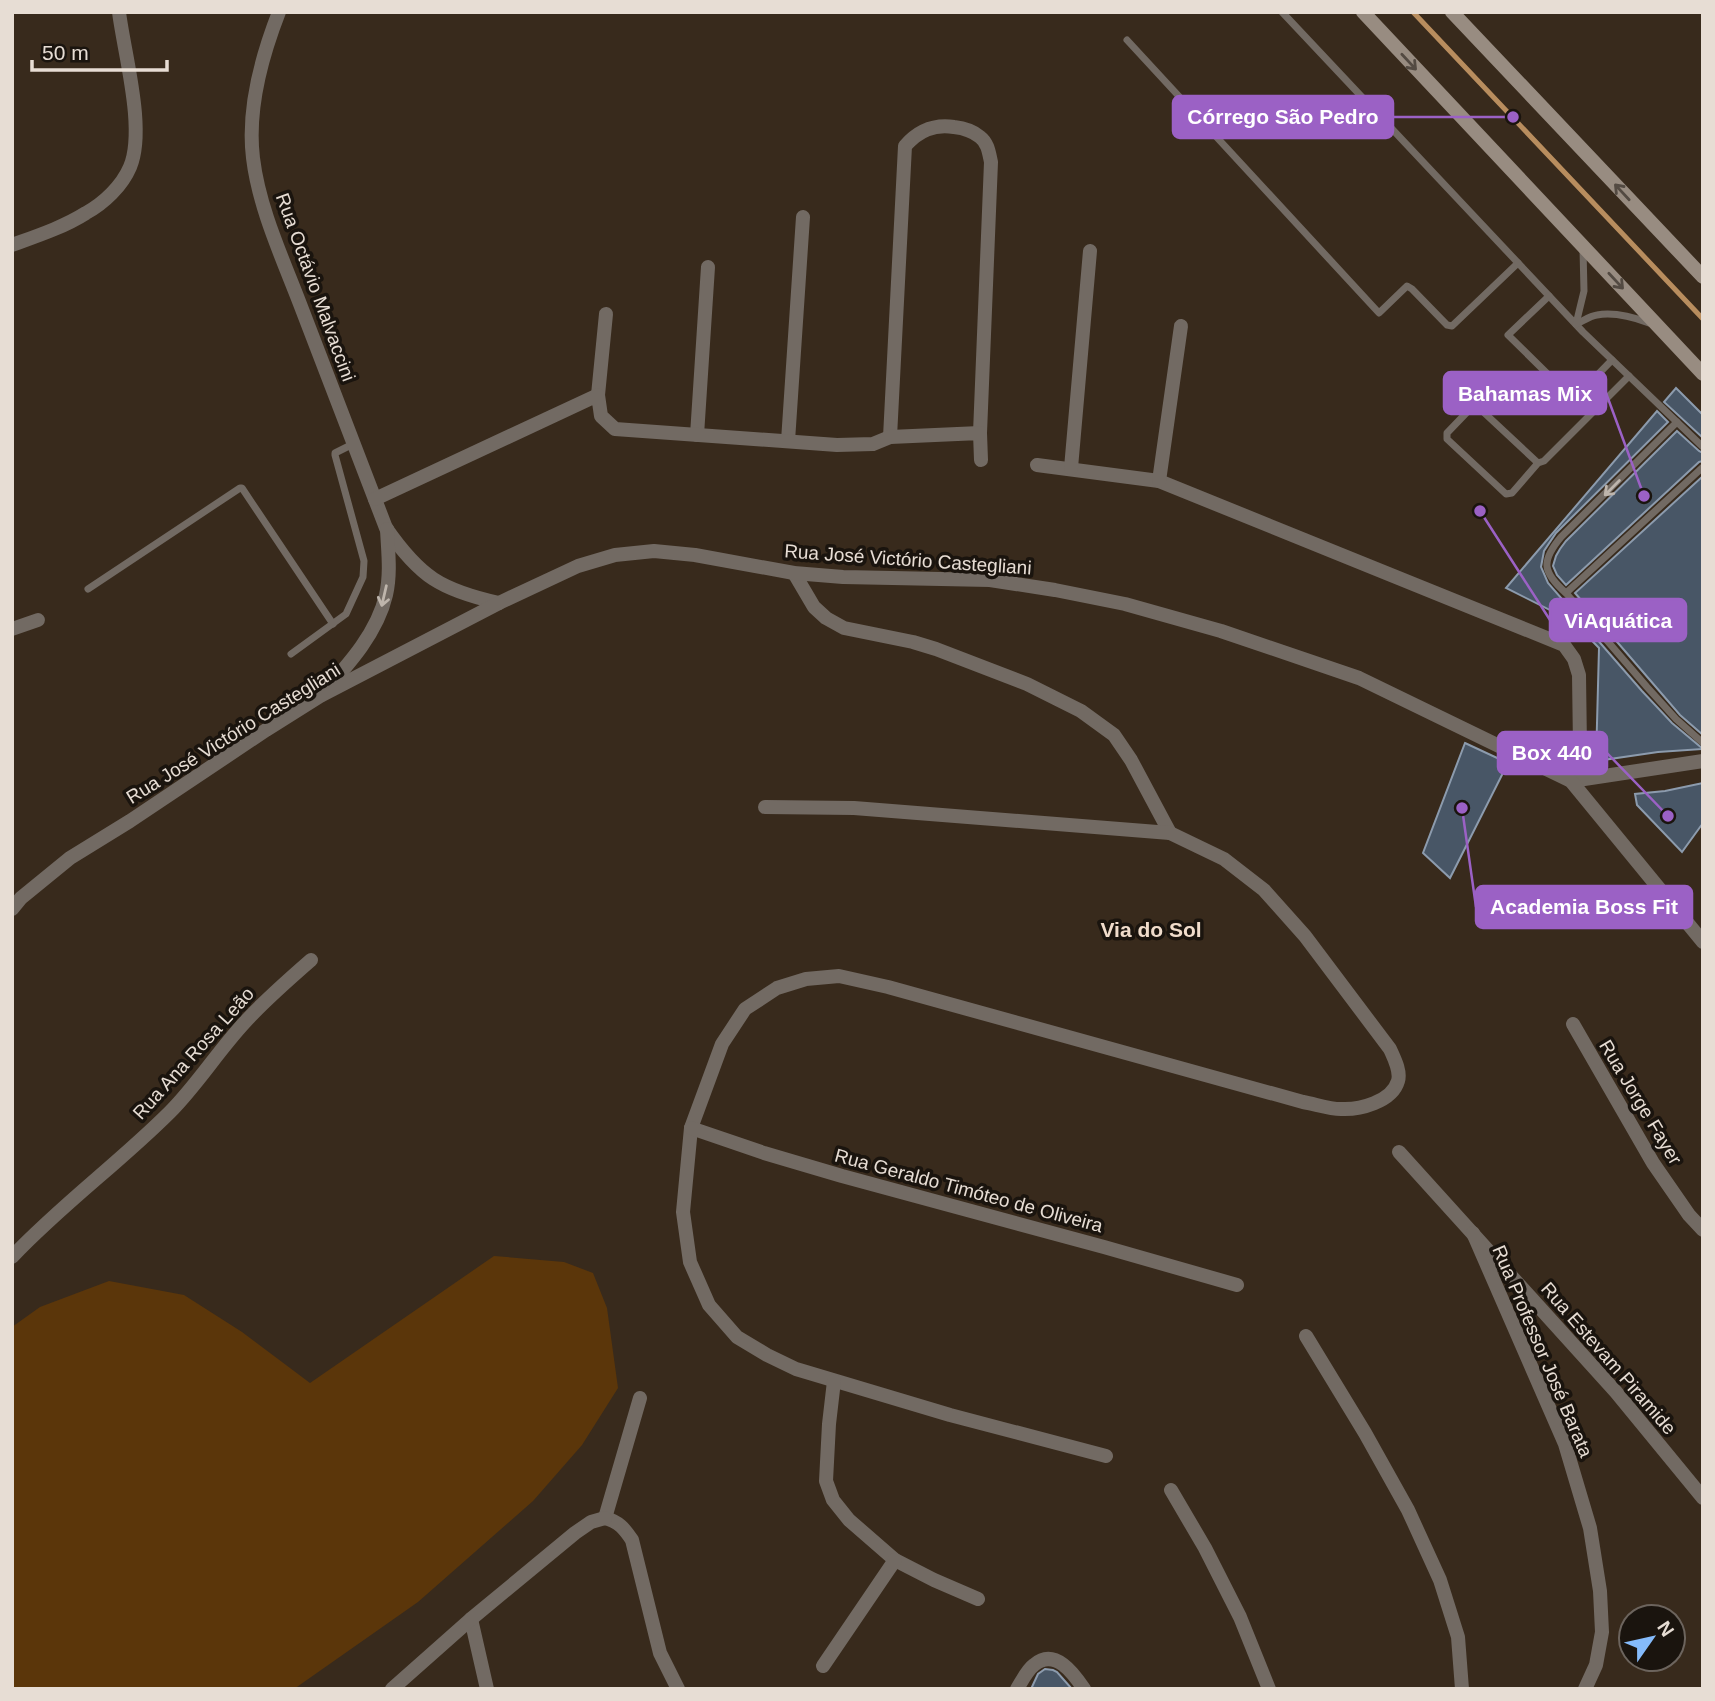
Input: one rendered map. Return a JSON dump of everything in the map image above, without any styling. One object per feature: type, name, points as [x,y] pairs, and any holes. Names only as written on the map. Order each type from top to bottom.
[{"type":"main road","points":[[1363,12],[1703,374]]},
{"type":"main road","points":[[1452,12],[1703,277]]},
{"type":"street","points":[[12,245],[87,213],[113,192],[130,166],[135,138],[134,101],[118,12]]},
{"type":"street","name":"Rua Octávio Malvaccini","points":[[279,12],[259,76],[252,111],[253,157],[262,203],[386,528],[419,570],[442,585],[499,603]]},
{"type":"street","points":[[890,437],[905,146],[915,135],[926,129],[941,125],[964,129],[981,137],[988,148],[991,162],[981,460]]},
{"type":"street","points":[[788,441],[803,217]]},
{"type":"street","points":[[1071,468],[1090,251]]},
{"type":"street","points":[[697,435],[708,267]]},
{"type":"street","points":[[606,314],[598,395],[601,416],[615,429],[849,445],[873,444],[890,437],[980,433]]},
{"type":"street","points":[[1159,481],[1181,326]]},
{"type":"street","points":[[375,499],[598,395]]},
{"type":"street","points":[[1037,465],[1159,481],[1564,645],[1574,659],[1579,675],[1580,747],[1571,781]]},
{"type":"street","name":"Rua Octávio Malvaccini","points":[[320,696],[363,645],[377,619],[386,595],[389,568],[386,528]]},
{"type":"street","name":"Rua José Victório Castegliani","points":[[12,909],[21,898],[71,858],[320,696],[499,603],[578,566],[614,555],[654,551],[695,555],[794,573],[843,577],[990,580],[1125,604],[1221,631],[1359,678],[1571,781]]},
{"type":"street","points":[[794,573],[814,607],[826,618],[844,628],[936,649],[1027,684],[1082,711],[1114,735],[1131,760],[1170,833]]},
{"type":"street","points":[[12,629],[38,620]]},
{"type":"street","points":[[1571,781],[1703,761]]},
{"type":"street","points":[[1571,781],[1703,942]]},
{"type":"street","points":[[765,807],[854,808],[1170,833],[1224,859],[1264,890],[1305,936],[1390,1049],[1398,1067],[1398,1082],[1388,1096],[1367,1107],[1342,1109],[1303,1102],[888,987],[839,976],[806,979],[777,988],[745,1009],[722,1044],[691,1128],[683,1212],[690,1262],[709,1305],[737,1337],[796,1369],[950,1416],[1106,1455]]},
{"type":"street","name":"Rua Ana Rosa Leão","points":[[12,1257],[37,1231],[170,1112],[244,1023],[311,960]]},
{"type":"street","name":"Rua Jorge Fayer","points":[[1573,1024],[1653,1163],[1689,1215],[1703,1230]]},
{"type":"street","name":"Rua Geraldo Timóteo de Oliveira","points":[[691,1128],[842,1176],[1237,1285]]},
{"type":"street","name":"Rua Estevam Piramide","points":[[1399,1152],[1616,1392],[1703,1498]]},
{"type":"street","name":"Rua Professor José Barata","points":[[1473,1233],[1565,1444],[1590,1528],[1600,1591],[1602,1632],[1596,1665],[1585,1689]]},
{"type":"street","points":[[1306,1336],[1408,1510],[1440,1580],[1458,1637],[1462,1689]]},
{"type":"street","points":[[834,1381],[826,1482],[833,1500],[849,1520],[895,1560],[978,1599]]},
{"type":"street","points":[[605,1518],[640,1398]]},
{"type":"street","points":[[1171,1490],[1205,1548],[1240,1617],[1269,1689]]},
{"type":"street","points":[[392,1689],[575,1533],[591,1522],[605,1518],[624,1528],[632,1540],[660,1653],[678,1689]]},
{"type":"street","points":[[823,1666],[895,1560]]},
{"type":"street","points":[[471,1619],[487,1689]]},
{"type":"street","points":[[1017,1689],[1034,1664],[1052,1659],[1061,1662],[1073,1673],[1084,1689]]},
{"type":"lane","points":[[1282,12],[1576,324],[1703,447]]},
{"type":"lane","points":[[1127,40],[1379,313],[1407,286],[1447,325],[1452,326],[1518,263]]},
{"type":"lane","points":[[1576,324],[1584,291],[1583,245]]},
{"type":"lane","points":[[1549,296],[1508,335],[1575,398],[1612,360]]},
{"type":"lane","points":[[1576,324],[1595,315],[1608,314],[1634,318],[1658,327]]},
{"type":"lane","points":[[1538,463],[1478,407],[1472,407],[1447,433],[1447,439],[1506,494],[1512,493],[1538,463],[1544,461],[1629,376]]},
{"type":"lane","points":[[1677,422],[1552,548],[1545,566],[1556,584],[1647,687],[1676,719],[1703,743]]},
{"type":"lane","points":[[291,654],[349,610],[363,577],[364,561],[335,455],[354,444]]},
{"type":"lane","points":[[1566,593],[1703,467]]},
{"type":"lane","points":[[88,589],[242,488],[333,624]]},
{"type":"shaded area","points":[[494,1256],[564,1262],[593,1273],[607,1308],[618,1388],[582,1445],[533,1501],[418,1602],[294,1689],[12,1689],[12,1327],[40,1307],[109,1281],[184,1295],[242,1332],[310,1383]]},
{"type":"building","points":[[1676,388],[1703,415],[1703,438],[1664,402]]},
{"type":"building","points":[[1657,411],[1668,422],[1556,533],[1544,551],[1541,567],[1548,583],[1642,691],[1672,723],[1703,749],[1596,761],[1599,648],[1574,622],[1506,588]]},
{"type":"building","points":[[1677,431],[1703,453],[1703,461],[1566,585],[1553,566],[1560,549]]},
{"type":"building","points":[[1703,476],[1703,735],[1680,715],[1575,593]]},
{"type":"building","points":[[1465,743],[1508,763],[1450,878],[1423,853]]},
{"type":"building","points":[[1703,783],[1703,823],[1682,852],[1637,805],[1635,794]]},
{"type":"building","points":[[1045,1669],[1057,1672],[1072,1689],[1031,1689],[1038,1674]]},
{"type":"waterway","points":[[1413,12],[1703,319]]},
{"type":"place","name":"Córrego São Pedro","points":[[1513,117]]},
{"type":"place","name":"Bahamas Mix","points":[[1644,496]]},
{"type":"place","name":"ViAquática","points":[[1480,511]]},
{"type":"place","name":"Academia Boss Fit","points":[[1462,808]]},
{"type":"place","name":"Box 440","points":[[1668,816]]},
{"type":"district","name":"Via do Sol","points":[[1151,930]]}]
